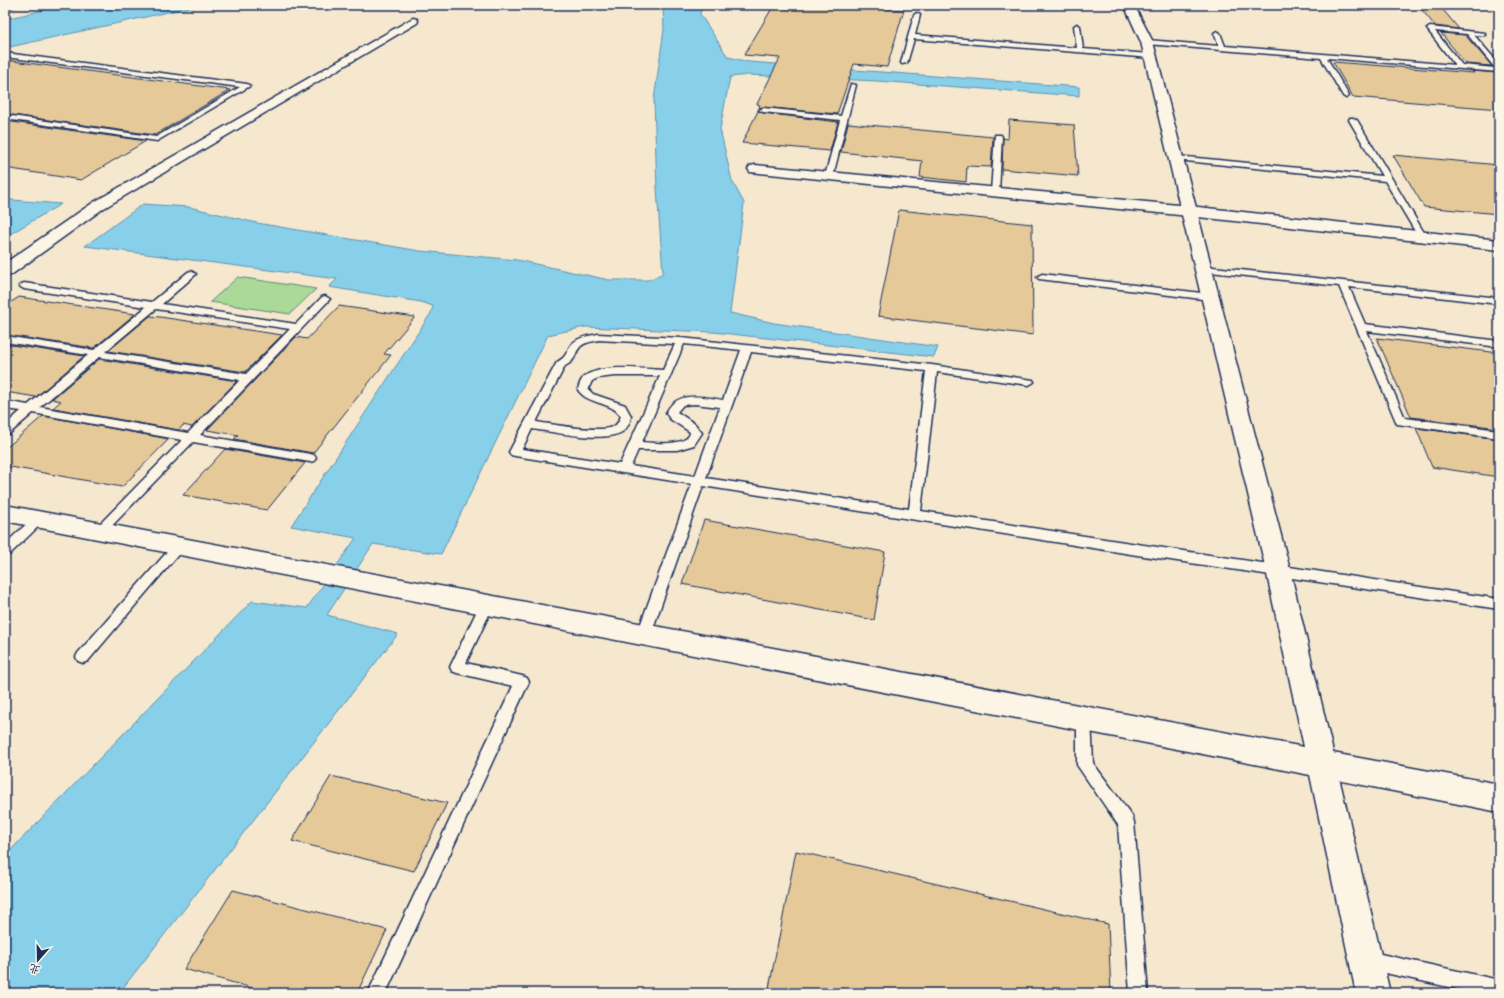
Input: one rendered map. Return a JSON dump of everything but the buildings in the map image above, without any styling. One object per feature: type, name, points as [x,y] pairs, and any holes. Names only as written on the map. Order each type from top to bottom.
[{"type":"street","points":[[1129,5],[1149,49],[1204,269],[1278,570],[1373,993]]},
{"type":"street","points":[[5,271],[99,205],[413,21]]},
{"type":"street","points":[[755,168],[1189,211],[1499,245]]},
{"type":"street","points":[[5,513],[1499,798]]},
{"type":"lane","points":[[5,8],[13,5]]},
{"type":"lane","points":[[904,63],[917,15]]},
{"type":"lane","points":[[1077,26],[1080,50]]},
{"type":"lane","points":[[1460,67],[1430,29],[1483,34]]},
{"type":"lane","points":[[1469,32],[1499,69]]},
{"type":"lane","points":[[1217,33],[1223,48]]},
{"type":"lane","points":[[911,38],[1080,50],[1223,48],[1499,69]]},
{"type":"lane","points":[[5,55],[248,86],[158,139],[5,117]]},
{"type":"lane","points":[[1323,56],[1346,96]]},
{"type":"lane","points":[[829,176],[853,85]]},
{"type":"lane","points":[[763,110],[845,118]]},
{"type":"lane","points":[[1353,120],[1422,236]]},
{"type":"lane","points":[[995,192],[998,137]]},
{"type":"lane","points":[[1176,158],[1389,179]]},
{"type":"lane","points":[[1204,269],[1499,302]]},
{"type":"lane","points":[[5,431],[191,274]]},
{"type":"lane","points":[[1042,276],[1210,297]]},
{"type":"lane","points":[[1343,284],[1401,421],[1499,434]]},
{"type":"lane","points":[[24,286],[298,327]]},
{"type":"lane","points":[[100,531],[325,299]]},
{"type":"lane","points":[[1362,328],[1499,344]]},
{"type":"lane","points":[[1029,382],[932,368],[682,341],[598,337],[582,341],[575,346],[569,360],[561,364],[515,452],[1137,550],[1499,604]]},
{"type":"lane","points":[[5,339],[249,378]]},
{"type":"lane","points":[[624,469],[682,341]]},
{"type":"lane","points":[[644,634],[747,348]]},
{"type":"lane","points":[[914,515],[932,368]]},
{"type":"lane","points":[[529,425],[592,433],[606,433],[618,429],[624,423],[626,416],[621,408],[589,396],[583,390],[588,379],[600,374],[627,372],[667,373]]},
{"type":"lane","points":[[634,446],[674,446],[688,443],[694,439],[696,433],[693,426],[676,419],[671,413],[676,404],[684,401],[695,401],[727,404]]},
{"type":"lane","points":[[5,405],[310,458]]},
{"type":"lane","points":[[5,552],[39,519]]},
{"type":"lane","points":[[83,657],[179,546]]},
{"type":"lane","points":[[377,993],[522,682],[457,667],[487,604]]},
{"type":"lane","points":[[1084,718],[1085,765],[1126,822],[1139,993]]},
{"type":"lane","points":[[1366,960],[1499,989]]},
{"type":"green space","points":[[238,277],[316,289],[290,314],[210,302]]},
{"type":"water","points":[[66,5],[200,5],[5,48],[5,19]]},
{"type":"water","points":[[663,5],[702,5],[700,14],[728,57],[749,62],[1079,87],[1079,96],[877,81],[748,75],[730,77],[720,129],[732,181],[744,203],[730,313],[774,323],[938,347],[934,357],[713,332],[585,327],[548,335],[441,554],[373,544],[327,615],[398,634],[119,993],[5,993],[5,856],[252,601],[307,608],[356,538],[291,526],[431,313],[433,306],[421,302],[329,287],[337,279],[85,246],[143,204],[189,207],[257,223],[420,251],[517,260],[609,280],[649,280],[663,273],[657,189],[654,100],[664,29]]},
{"type":"water","points":[[5,197],[12,200],[61,204],[5,237]]}]
